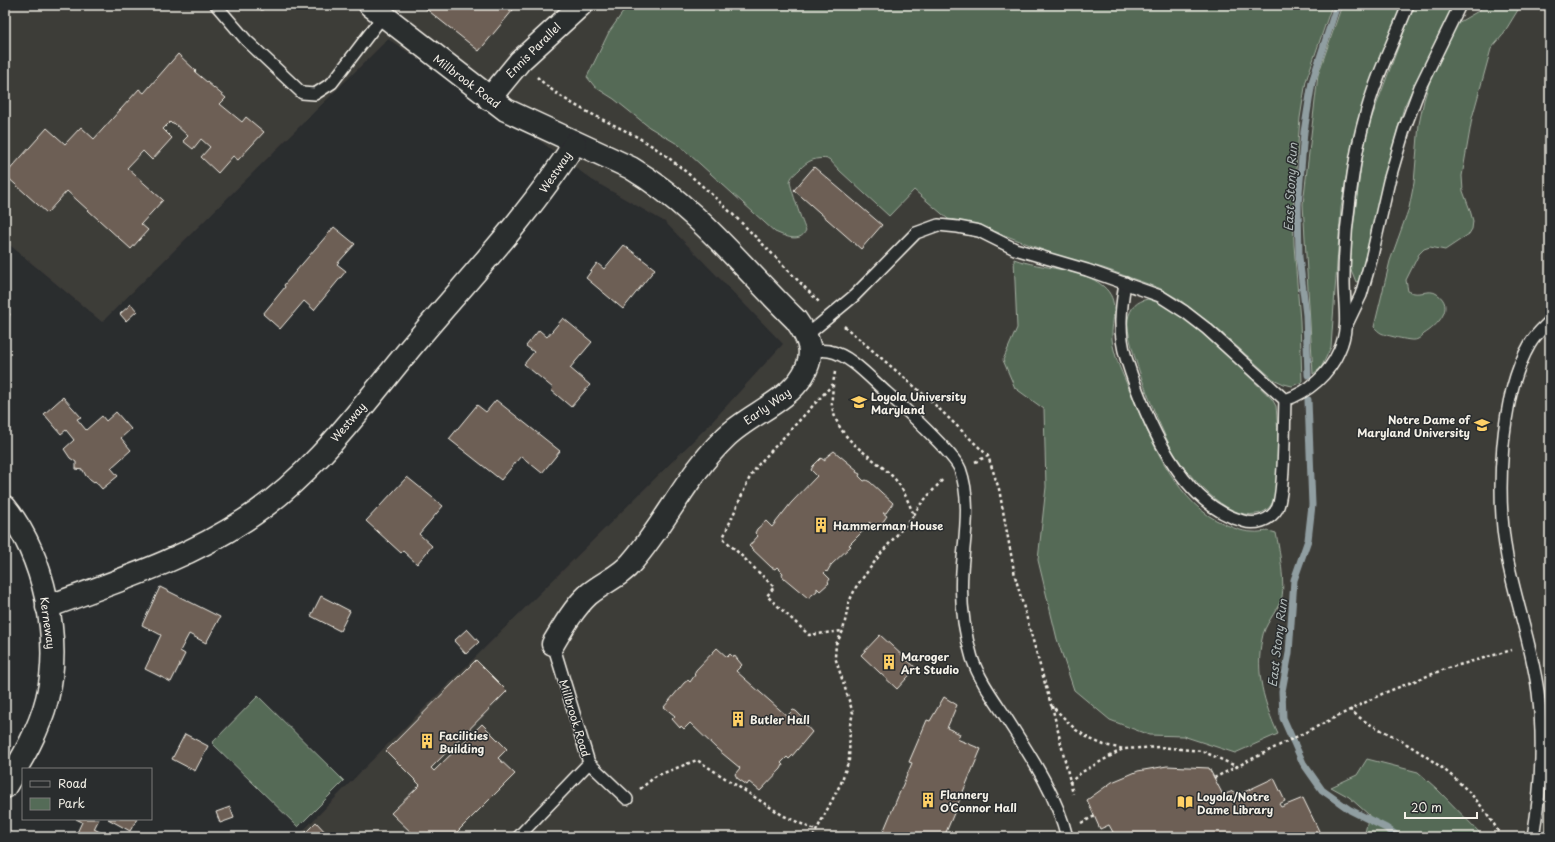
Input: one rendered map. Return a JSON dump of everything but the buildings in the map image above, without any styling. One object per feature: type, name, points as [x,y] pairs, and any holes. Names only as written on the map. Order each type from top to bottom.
[{"type":"street","name":"Ennis Parallel","points":[[489,99],[523,58],[581,5]]},
{"type":"street","name":"Millbrook Road","points":[[376,10],[489,99],[517,116],[575,142]]},
{"type":"street","points":[[575,142],[631,168],[670,195],[796,320],[809,343]]},
{"type":"street","name":"Westway","points":[[47,607],[148,569],[212,540],[274,500],[326,449],[540,195],[575,142]]},
{"type":"street","name":"Early Way","points":[[553,644],[569,618],[588,595],[631,564],[707,456],[742,422],[771,404],[794,386],[803,376],[809,363],[809,343]]},
{"type":"street","name":"Kerneway","points":[[5,506],[22,532],[40,575],[53,644],[52,670],[47,700],[37,729],[23,758],[5,787]]},
{"type":"lane","points":[[216,5],[246,40],[302,92],[315,94],[332,83],[376,10]]},
{"type":"lane","points":[[1347,325],[1344,285],[1345,238],[1356,156],[1364,120],[1408,5]]},
{"type":"lane","points":[[1285,400],[1300,395],[1314,384],[1328,370],[1340,351],[1347,325],[1361,295],[1371,260],[1389,181],[1407,123],[1420,87],[1460,5]]},
{"type":"lane","points":[[1067,837],[1057,809],[1039,771],[984,683],[972,659],[965,628],[962,601],[962,574],[967,500],[960,468],[941,446],[895,400],[847,359],[809,343],[916,233],[938,225],[979,231],[1015,249],[1125,283],[1160,296],[1185,312],[1207,329],[1285,400],[1283,465],[1278,507],[1272,516],[1251,524],[1235,519],[1217,510],[1200,496],[1172,464],[1140,395],[1126,357],[1121,335],[1120,314],[1125,283]]},
{"type":"lane","points":[[1534,837],[1540,782],[1541,721],[1530,646],[1507,557],[1502,516],[1502,471],[1506,422],[1515,380],[1530,343],[1550,321]]},
{"type":"lane","name":"Millbrook Road","points":[[518,837],[589,763],[553,644]]},
{"type":"lane","points":[[589,763],[627,799]]},
{"type":"path","points":[[261,10],[265,5]]},
{"type":"path","points":[[833,384],[832,405],[837,422],[845,437],[893,477],[900,486],[914,515]]},
{"type":"path","points":[[818,398],[758,464],[749,479],[723,538],[774,587],[767,596],[809,635],[843,631]]},
{"type":"path","points":[[978,461],[988,456]]},
{"type":"path","points":[[813,837],[815,830],[841,783],[849,760],[850,725],[853,713],[849,694],[835,657],[836,644],[843,631],[849,602],[856,587],[882,552],[914,515],[932,490],[948,475]]},
{"type":"path","points":[[1214,778],[1350,709],[1412,680],[1518,648]]},
{"type":"path","points":[[1051,705],[1073,796]]},
{"type":"path","points":[[1350,709],[1363,721],[1428,757],[1452,776],[1470,792],[1484,808],[1501,837]]},
{"type":"path","points":[[1069,783],[1082,772],[1124,749]]},
{"type":"path","points":[[1202,752],[1238,767]]},
{"type":"path","points":[[627,799],[656,776],[697,760],[777,812],[815,830]]},
{"type":"path","points":[[1079,816],[1081,823]]},
{"type":"shaded area","points":[[5,5],[1550,5],[1550,837],[297,837],[383,749],[710,424],[783,344],[665,222],[592,180],[524,129],[388,39],[102,322],[5,241]]},
{"type":"green space","points":[[628,5],[1332,5],[1306,81],[1300,118],[1293,209],[1302,382],[1292,386],[1273,379],[1222,333],[1180,300],[1159,288],[1103,268],[1061,257],[976,224],[948,219],[914,190],[889,216],[829,159],[820,158],[809,162],[792,177],[790,182],[806,230],[800,237],[796,238],[775,232],[679,145],[649,127],[614,99],[595,87],[587,77],[609,32]]},
{"type":"green space","points":[[1342,5],[1401,5],[1358,124],[1351,149],[1341,208],[1331,347],[1321,368],[1313,374],[1303,204],[1318,75]]},
{"type":"green space","points":[[1414,5],[1453,5],[1404,107],[1386,171],[1361,275],[1359,281],[1356,282],[1350,267],[1352,235],[1363,151],[1370,122]]},
{"type":"green space","points":[[1483,5],[1521,5],[1502,36],[1491,49],[1472,118],[1462,176],[1463,191],[1473,221],[1472,229],[1469,234],[1445,250],[1430,247],[1424,249],[1419,254],[1406,280],[1408,291],[1412,293],[1434,292],[1442,299],[1445,305],[1445,310],[1439,321],[1429,331],[1415,340],[1408,340],[1380,333],[1374,327],[1390,261],[1409,208],[1414,183],[1419,124],[1424,100],[1432,74],[1456,24],[1480,10]]},
{"type":"green space","points":[[1014,259],[1073,272],[1094,280],[1109,292],[1112,298],[1114,311],[1112,339],[1117,359],[1154,444],[1175,480],[1187,496],[1201,510],[1216,520],[1243,531],[1269,531],[1276,533],[1282,567],[1283,586],[1279,605],[1263,634],[1260,652],[1260,676],[1265,699],[1278,734],[1235,753],[1183,736],[1149,735],[1110,720],[1074,690],[1057,639],[1038,560],[1046,487],[1044,409],[1015,388],[1003,360],[1017,328]]},
{"type":"green space","points":[[1148,299],[1165,306],[1198,329],[1230,357],[1272,399],[1276,406],[1278,472],[1274,497],[1268,509],[1256,514],[1244,514],[1232,510],[1209,494],[1198,484],[1174,453],[1161,426],[1137,366],[1128,330],[1128,319],[1132,308],[1137,303]]},
{"type":"green space","points":[[258,696],[344,781],[298,827],[212,743]]},
{"type":"green space","points":[[1367,759],[1418,772],[1437,789],[1484,837],[1364,837],[1369,815],[1349,797],[1331,787],[1357,775]]},
{"type":"waterway","name":"East Stony Run","points":[[1308,375],[1306,315],[1299,257],[1298,205],[1304,132],[1312,82],[1337,5]]},
{"type":"waterway","name":"East Stony Run","points":[[1308,400],[1312,505],[1308,540],[1294,580],[1289,653],[1282,691],[1283,718],[1303,763],[1322,790],[1350,810],[1386,828],[1399,837]]},
{"type":"place","name":"Loyola University Maryland","points":[[859,402]]},
{"type":"place","name":"Notre Dame of Maryland University","points":[[1482,425]]},
{"type":"place","name":"Hammerman House","points":[[821,525]]},
{"type":"place","name":"Maroger Art Studio","points":[[889,662]]},
{"type":"place","name":"Butler Hall","points":[[738,719]]},
{"type":"place","name":"Facilities Building","points":[[427,741]]},
{"type":"place","name":"Flannery O’Connor Hall","points":[[928,800]]},
{"type":"place","name":"Loyola/Notre Dame Library","points":[[1185,802]]}]
